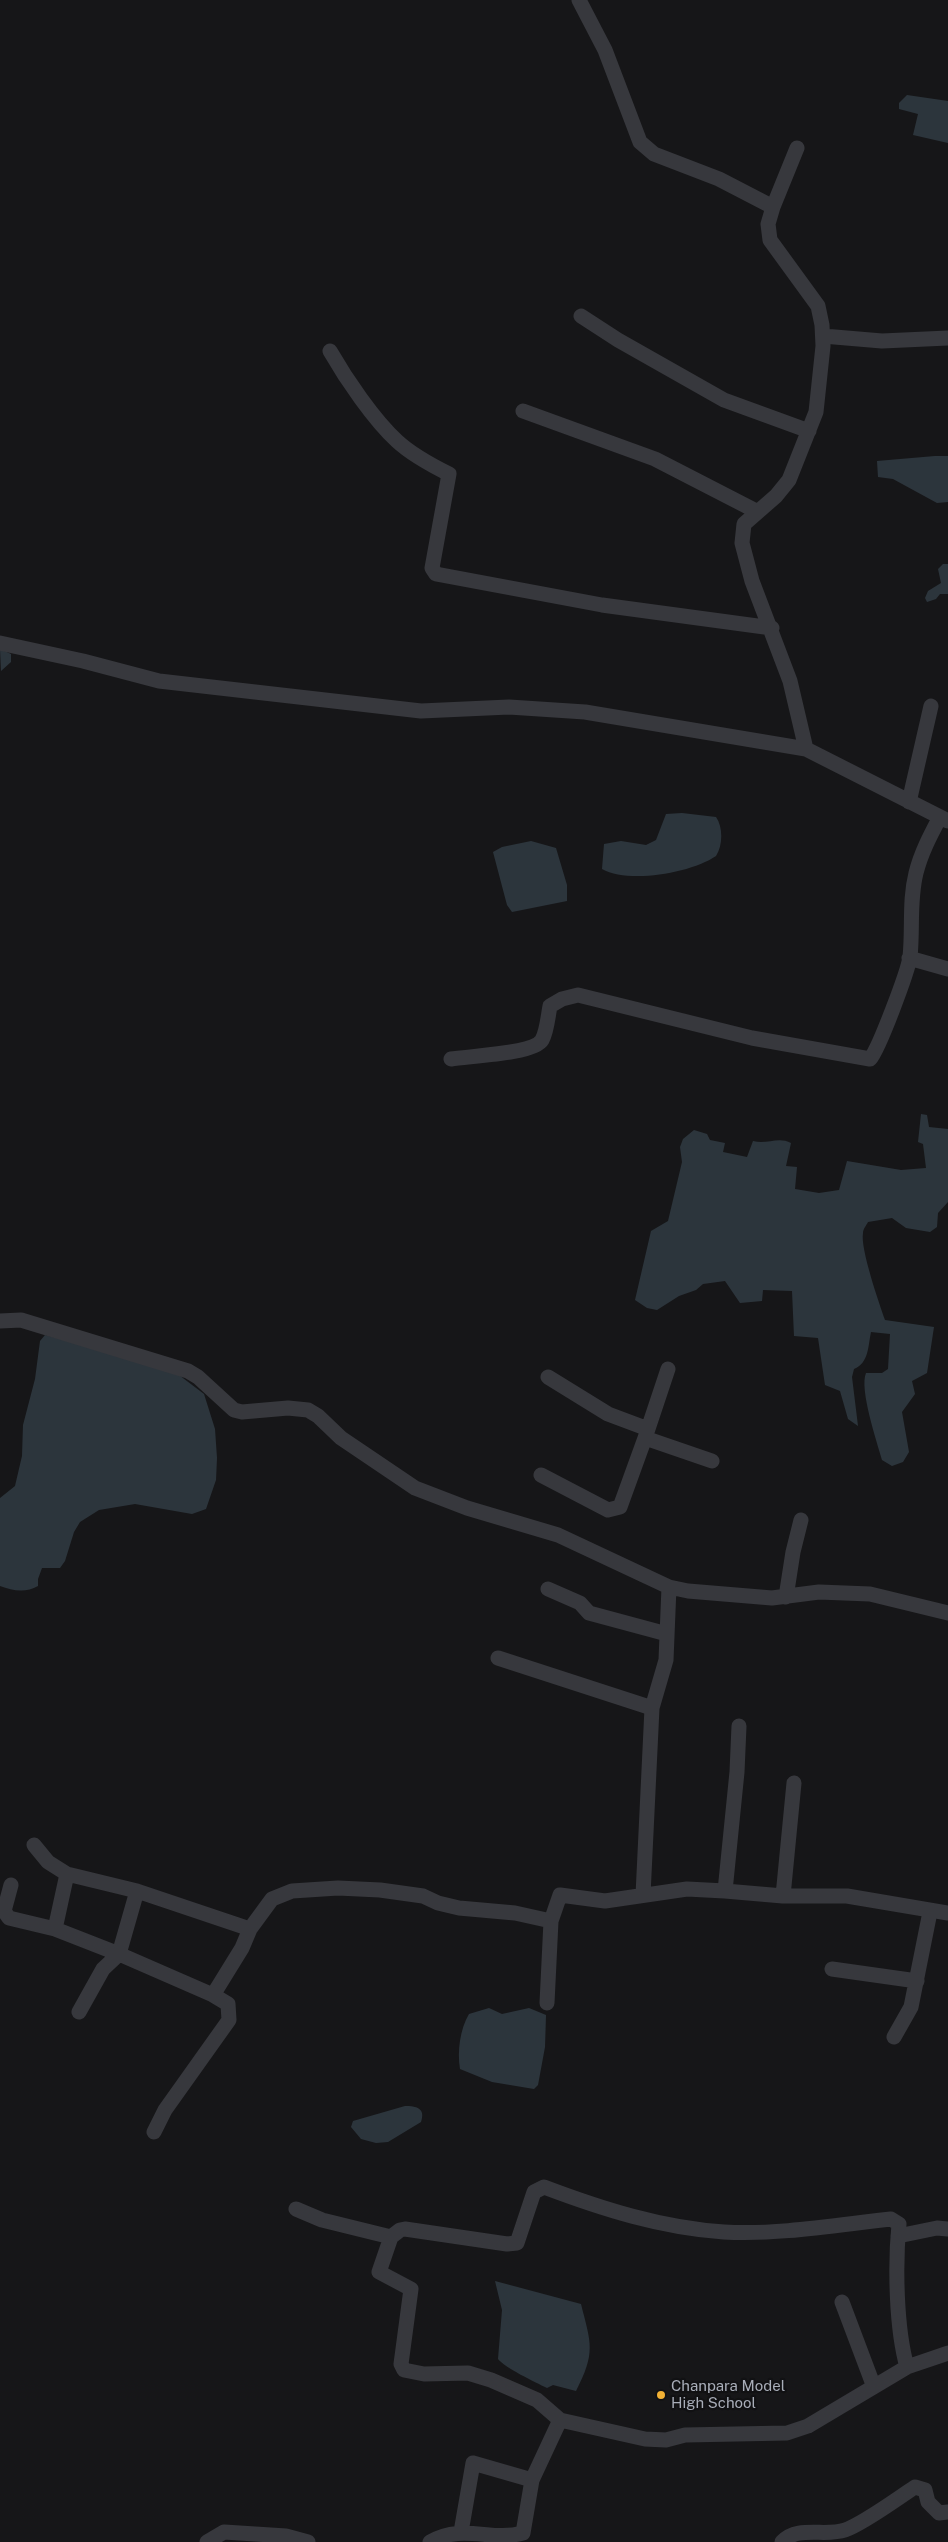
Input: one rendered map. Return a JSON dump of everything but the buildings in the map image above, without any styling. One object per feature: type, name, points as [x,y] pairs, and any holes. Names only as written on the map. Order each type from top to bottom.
[{"type":"street","points":[[579,0],[605,50],[640,142],[654,154],[719,179],[772,208]]},
{"type":"street","points":[[797,148],[772,208],[768,224],[770,240],[818,306],[823,336],[816,412],[789,480],[776,496],[756,511],[744,524],[742,544],[752,581],[772,628],[790,681],[806,748]]},
{"type":"street","points":[[581,316],[618,340],[724,400],[809,431]]},
{"type":"street","points":[[823,336],[882,342],[948,338]]},
{"type":"street","points":[[330,351],[341,370],[396,440],[428,463],[449,474],[432,568],[436,574],[602,606],[772,628]]},
{"type":"street","points":[[523,411],[654,459],[756,511]]},
{"type":"street","points":[[0,643],[83,661],[159,681],[421,711],[510,707],[585,712],[806,748],[944,819],[922,850],[911,900],[910,958],[880,1040],[870,1059],[752,1038],[578,996],[562,999],[550,1006],[542,1041],[536,1046],[515,1053],[495,1053],[451,1059]]},
{"type":"street","points":[[909,802],[931,706]]},
{"type":"street","points":[[910,958],[948,969]]},
{"type":"street","points":[[0,1321],[22,1320],[188,1371],[198,1377],[234,1410],[242,1412],[288,1408],[308,1410],[318,1416],[341,1438],[415,1488],[467,1508],[558,1535],[669,1587],[688,1591],[754,1597],[786,1597],[819,1592],[870,1594],[948,1613]]},
{"type":"street","points":[[540,1475],[608,1510],[620,1507],[668,1369]]},
{"type":"street","points":[[548,1377],[608,1414],[646,1434],[712,1461]]},
{"type":"street","points":[[786,1597],[793,1552],[801,1520]]},
{"type":"street","points":[[643,1896],[652,1708],[666,1660],[669,1587]]},
{"type":"street","points":[[548,1589],[580,1603],[589,1613],[667,1634]]},
{"type":"street","points":[[498,1658],[652,1708]]},
{"type":"street","points":[[725,1891],[737,1772],[739,1726]]},
{"type":"street","points":[[783,1896],[794,1783]]},
{"type":"street","points":[[34,1846],[48,1862],[67,1874],[137,1891],[250,1929]]},
{"type":"street","points":[[55,1929],[67,1874]]},
{"type":"street","points":[[11,1885],[4,1911],[9,1918],[55,1929],[119,1954],[213,1995],[228,2004],[229,2020],[165,2110],[154,2132]]},
{"type":"street","points":[[213,1995],[242,1948],[250,1929],[272,1899],[292,1891],[338,1888],[380,1890],[423,1896],[438,1903],[459,1908],[515,1913],[551,1921]]},
{"type":"street","points":[[547,2003],[551,1921],[560,1896],[605,1901],[687,1889],[783,1896],[847,1896],[881,1901],[930,1912],[948,1913]]},
{"type":"street","points":[[79,2012],[103,1969],[119,1954],[137,1891]]},
{"type":"street","points":[[894,2037],[911,2007],[930,1912]]},
{"type":"street","points":[[832,1969],[917,1981]]},
{"type":"street","points":[[907,2367],[902,2344],[899,2224],[891,2219],[784,2230],[724,2232],[670,2224],[602,2209],[544,2187],[534,2192],[517,2243],[506,2244],[405,2229],[400,2230],[392,2236],[379,2272],[411,2288],[401,2364],[404,2370],[424,2374],[468,2373],[491,2380],[537,2400],[560,2420],[594,2429],[659,2440],[685,2435],[787,2433],[808,2426],[907,2367],[948,2353]]},
{"type":"street","points":[[296,2209],[322,2220],[392,2236]]},
{"type":"street","points":[[898,2236],[937,2228],[948,2229]]},
{"type":"street","points":[[842,2302],[874,2387]]},
{"type":"street","points":[[430,2542],[442,2535],[461,2532],[525,2538],[532,2480],[560,2420]]},
{"type":"street","points":[[461,2532],[473,2463],[532,2480]]},
{"type":"street","points":[[782,2542],[788,2536],[798,2533],[846,2536],[915,2488],[926,2490],[928,2502],[940,2512],[948,2512]]},
{"type":"street","points":[[207,2542],[224,2532],[286,2536],[308,2542]]},
{"type":"shaded area","points":[[907,95],[948,101],[948,143],[913,135],[918,114],[899,109],[899,103]]},
{"type":"shaded area","points":[[948,456],[948,502],[937,503],[893,479],[878,477],[877,461]]},
{"type":"shaded area","points":[[943,564],[948,564],[948,594],[940,594],[936,599],[927,602],[925,598],[928,591],[941,583],[938,569]]},
{"type":"shaded area","points":[[0,649],[11,654],[11,662],[1,671]]},
{"type":"shaded area","points":[[682,813],[716,817],[720,826],[721,836],[720,847],[716,856],[676,872],[643,876],[628,876],[602,869],[604,844],[621,841],[646,845],[656,840],[666,814]]},
{"type":"shaded area","points":[[531,841],[556,848],[567,885],[567,901],[512,912],[507,905],[493,852],[502,847]]},
{"type":"shaded area","points":[[921,1114],[927,1115],[929,1127],[948,1129],[948,1202],[938,1213],[937,1227],[930,1232],[906,1228],[892,1218],[868,1222],[863,1233],[867,1263],[885,1320],[934,1327],[927,1373],[912,1381],[915,1394],[902,1412],[909,1452],[903,1462],[892,1466],[882,1460],[867,1403],[864,1381],[866,1373],[882,1373],[888,1369],[890,1334],[871,1332],[863,1363],[854,1369],[852,1377],[858,1426],[848,1419],[840,1391],[825,1385],[818,1338],[794,1336],[792,1291],[763,1290],[762,1301],[740,1303],[725,1281],[703,1284],[696,1290],[679,1296],[657,1310],[647,1308],[635,1300],[651,1231],[668,1221],[682,1162],[680,1147],[683,1139],[694,1130],[707,1134],[710,1140],[725,1143],[723,1152],[747,1157],[753,1141],[782,1140],[791,1143],[786,1166],[797,1167],[795,1189],[819,1193],[839,1190],[847,1161],[901,1170],[926,1168],[923,1144],[918,1142]]},
{"type":"shaded area","points":[[45,1335],[171,1369],[204,1394],[215,1429],[216,1480],[206,1509],[192,1514],[135,1504],[99,1510],[80,1522],[74,1532],[65,1561],[60,1568],[42,1568],[38,1579],[38,1586],[29,1590],[15,1590],[0,1586],[0,1498],[15,1486],[22,1456],[23,1425],[35,1379],[40,1341]]},
{"type":"shaded area","points":[[489,2008],[502,2014],[529,2008],[546,2015],[545,2047],[538,2085],[534,2089],[492,2082],[460,2069],[460,2041],[466,2020],[469,2014]]},
{"type":"shaded area","points":[[405,2106],[416,2107],[421,2111],[421,2122],[388,2142],[376,2143],[361,2139],[351,2127],[353,2121]]},
{"type":"shaded area","points":[[495,2281],[581,2304],[590,2348],[587,2367],[576,2391],[553,2385],[547,2388],[513,2371],[498,2359],[502,2310]]},
{"type":"place","name":"Chanpara Model High School","points":[[661,2395]]}]
